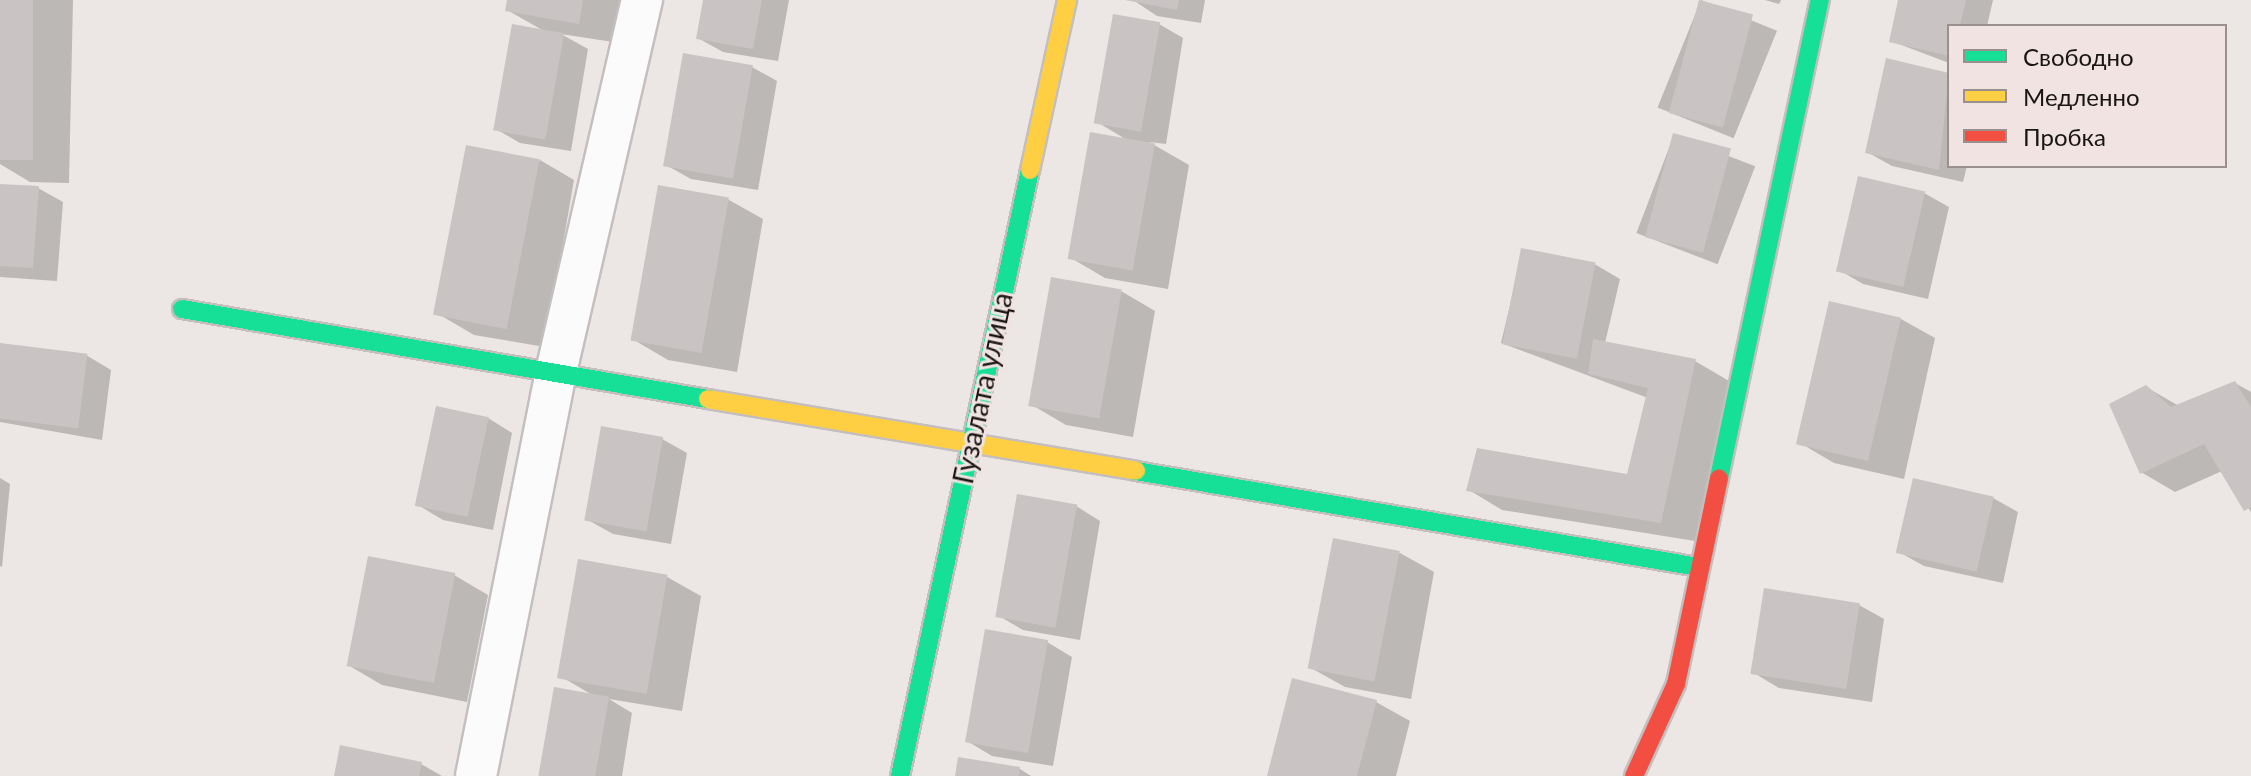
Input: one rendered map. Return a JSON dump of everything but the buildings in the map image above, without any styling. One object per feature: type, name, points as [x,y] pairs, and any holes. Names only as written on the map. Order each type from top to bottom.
[{"type":"street","points":[[476,776],[556,372],[642,0]]},
{"type":"street","name":"Гузалата улица","points":[[900,776],[1067,0]]},
{"type":"street","points":[[1634,776],[1676,684],[1698,567],[1820,0]]},
{"type":"street","points":[[182,309],[1698,567]]},
{"type":"traffic: fast","points":[[1719,478],[1820,0]]},
{"type":"traffic: fast","points":[[900,776],[1030,170]]},
{"type":"traffic: fast","points":[[182,309],[708,399]]},
{"type":"traffic: fast","points":[[1136,471],[1698,567]]},
{"type":"traffic: slow","points":[[1030,170],[1067,0]]},
{"type":"traffic: slow","points":[[708,399],[1136,471]]},
{"type":"traffic: jam","points":[[1634,776],[1676,684],[1719,478]]}]
